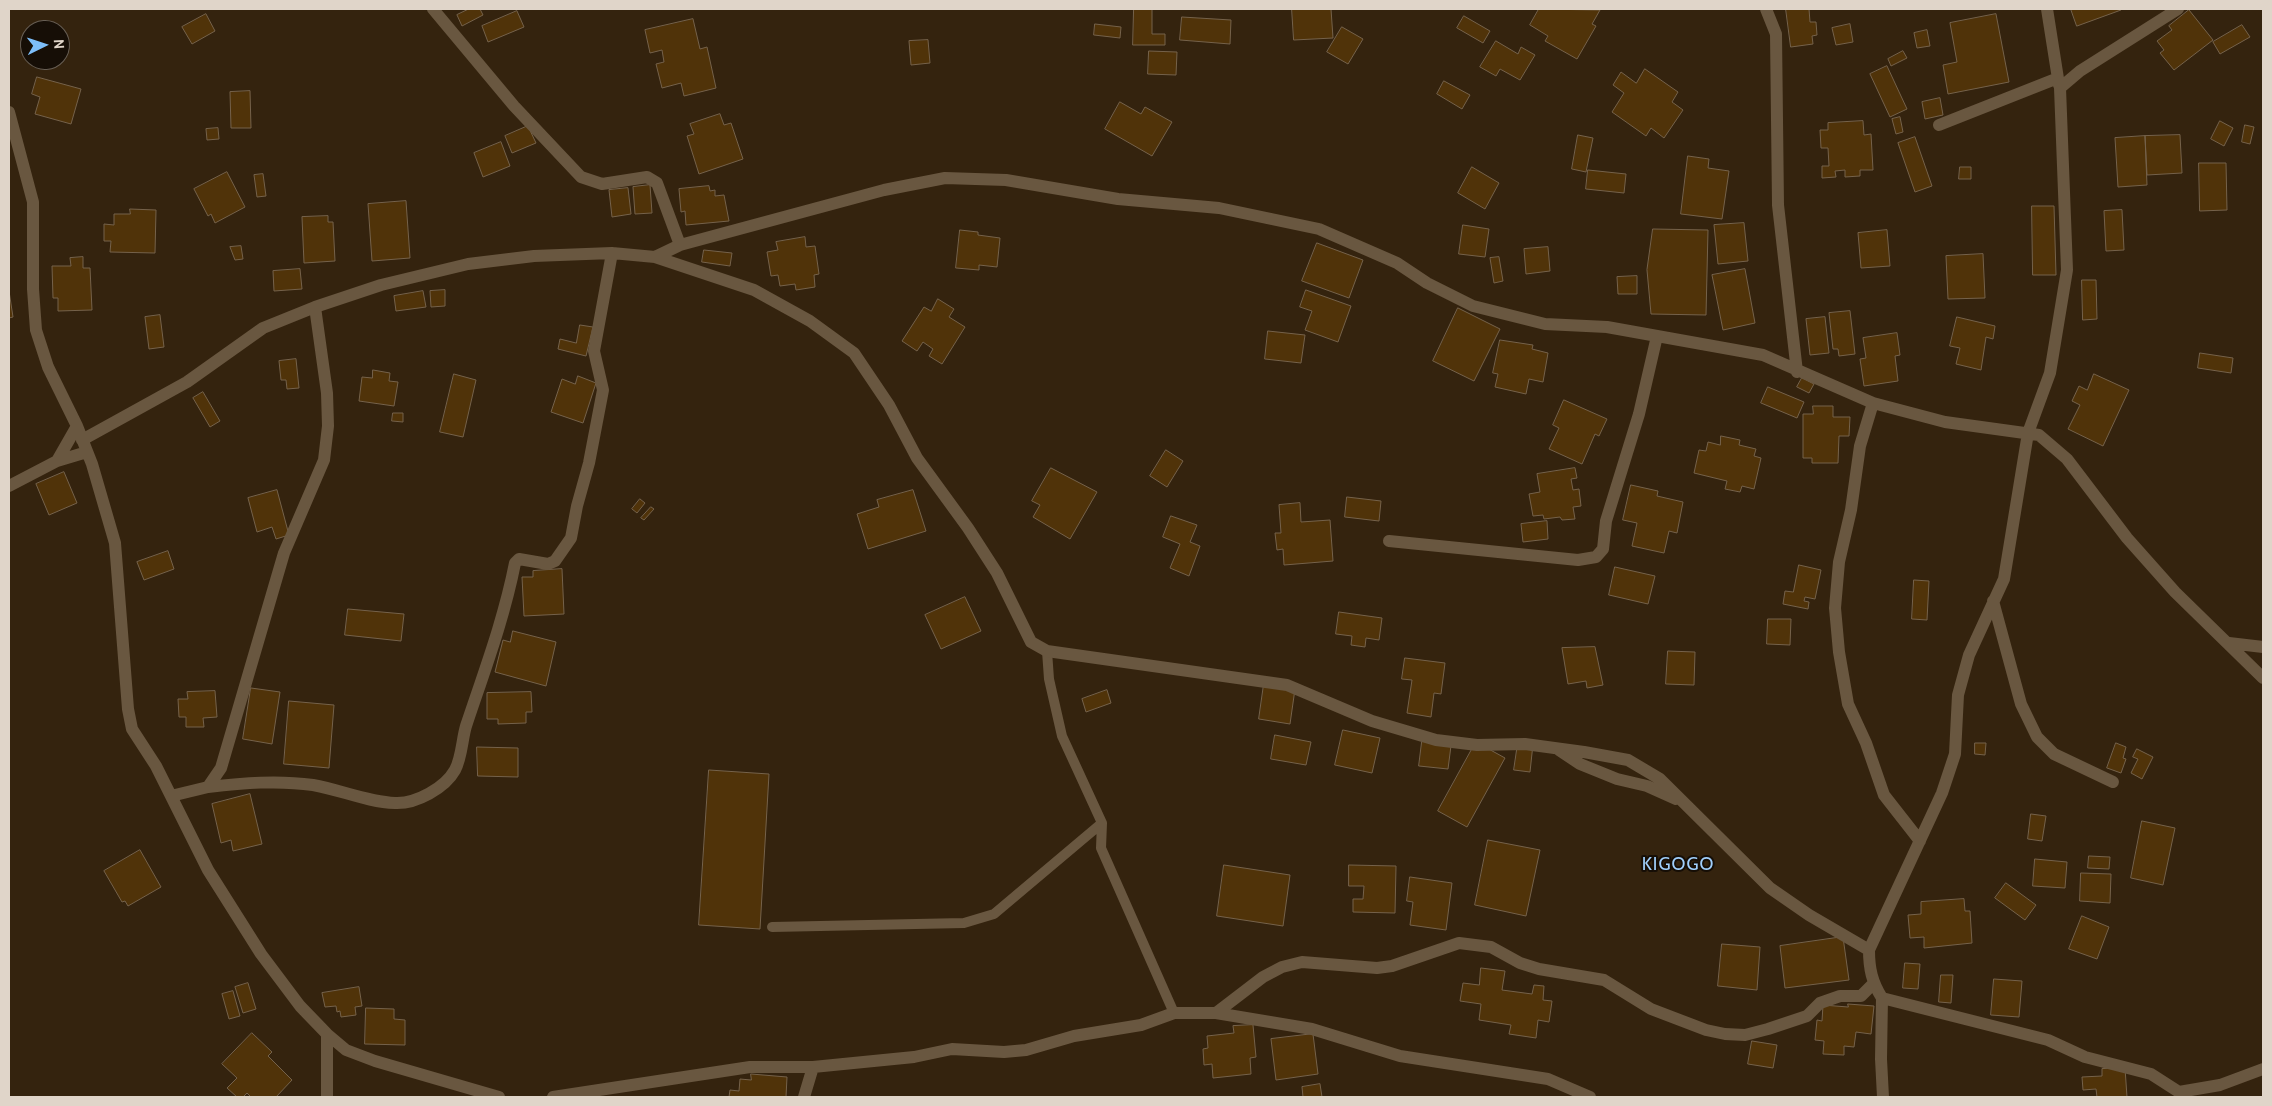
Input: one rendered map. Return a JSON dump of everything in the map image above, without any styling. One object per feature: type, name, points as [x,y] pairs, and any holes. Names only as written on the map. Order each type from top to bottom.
[{"type":"street","points":[[434,9],[514,106],[581,177],[602,184],[647,177],[657,183],[680,245]]},
{"type":"street","points":[[1766,9],[1776,34],[1778,205],[1797,372]]},
{"type":"street","points":[[1883,1097],[1881,1059],[1882,998],[1873,984],[1869,950],[1942,793],[1955,754],[1958,695],[1969,655],[2004,579],[2028,432],[2050,373],[2067,270],[2059,83],[2047,9]]},
{"type":"street","points":[[1939,125],[2059,83],[2178,9]]},
{"type":"street","points":[[9,112],[24,160],[33,202],[33,289],[36,330],[48,367],[77,426],[87,452],[115,544],[128,708],[132,728],[156,766],[208,870],[261,954],[300,1006],[327,1034],[346,1050],[375,1061],[499,1097]]},
{"type":"street","points":[[655,257],[680,245],[902,187],[945,178],[1006,180],[1118,199],[1219,208],[1320,229],[1398,263],[1427,283],[1473,306],[1545,324],[1607,327],[1763,355],[1797,372],[1873,403],[1945,422],[1995,431],[2028,432],[2038,435],[2067,459],[2127,538],[2175,592],[2263,678]]},
{"type":"street","points":[[82,440],[187,382],[263,328],[315,306],[381,285],[468,264],[534,256],[612,253],[655,257],[754,290],[810,321],[854,354],[889,405],[917,458],[968,528],[997,572],[1031,642],[1047,651],[1287,685],[1372,721],[1436,740],[1476,744],[1526,744],[1628,760],[1660,779],[1770,888],[1809,915],[1869,950]]},
{"type":"street","points":[[171,796],[208,787],[284,782],[314,786],[355,797],[396,803],[419,798],[444,785],[456,769],[465,729],[499,627],[515,563],[519,559],[548,564],[555,561],[571,538],[576,506],[589,463],[603,390],[594,351],[612,253]]},
{"type":"street","points":[[208,787],[221,768],[228,747],[284,553],[324,460],[328,426],[326,393],[315,306]]},
{"type":"street","points":[[1389,541],[1578,560],[1596,557],[1603,549],[1606,521],[1639,414],[1658,336]]},
{"type":"street","points":[[1873,403],[1860,446],[1851,510],[1839,562],[1835,608],[1839,652],[1848,704],[1866,743],[1884,796],[1920,841]]},
{"type":"street","points":[[57,461],[77,426]]},
{"type":"street","points":[[9,486],[57,461],[87,452]]},
{"type":"street","points":[[1993,601],[2021,704],[2037,737],[2054,754],[2113,782]]},
{"type":"street","points":[[2229,643],[2263,647]]},
{"type":"street","points":[[1557,749],[1580,764],[1617,780],[1647,786],[1683,802]]},
{"type":"street","points":[[1216,1013],[1263,977],[1282,967],[1302,962],[1377,968],[1392,966],[1459,943],[1491,947],[1520,962],[1539,969],[1604,980],[1652,1009],[1706,1030],[1725,1034],[1745,1035],[1768,1030],[1807,1016],[1820,1003],[1840,996],[1861,996],[1873,984]]},
{"type":"street","points":[[1882,998],[2048,1040],[2085,1057],[2152,1074],[2180,1092],[2220,1085],[2263,1069]]},
{"type":"street","points":[[553,1097],[689,1078],[750,1067],[813,1067],[914,1057],[952,1048],[1004,1052],[1026,1050],[1074,1036],[1141,1025],[1174,1013],[1216,1013],[1312,1030],[1400,1056],[1548,1079],[1590,1097]]},
{"type":"street","points":[[327,1034],[327,1097]]},
{"type":"street","points":[[804,1097],[813,1067]]},
{"type":"lane","points":[[1047,651],[1049,679],[1062,736],[1102,823],[1101,848],[1174,1013]]},
{"type":"lane","points":[[772,927],[964,923],[994,914],[1102,823]]},
{"type":"building","points":[[469,9],[480,9],[483,15],[462,26],[457,15]]},
{"type":"building","points":[[1134,9],[1152,9],[1152,34],[1165,34],[1165,45],[1133,45]]},
{"type":"building","points":[[1292,9],[1331,9],[1333,38],[1294,40]]},
{"type":"building","points":[[1539,9],[1600,10],[1592,24],[1596,26],[1577,59],[1545,41],[1548,36],[1530,25]]},
{"type":"building","points":[[1786,9],[1809,9],[1810,22],[1816,22],[1817,35],[1812,36],[1813,44],[1791,47]]},
{"type":"building","points":[[2071,9],[2121,9],[2121,10],[2077,26]]},
{"type":"building","points":[[2189,10],[2213,40],[2174,70],[2160,53],[2164,50],[2157,41],[2172,30],[2169,26]]},
{"type":"building","points":[[517,11],[524,27],[488,42],[482,26]]},
{"type":"building","points":[[206,14],[215,31],[192,44],[182,27]]},
{"type":"building","points":[[1996,14],[2009,82],[1948,94],[1943,65],[1957,62],[1950,23]]},
{"type":"building","points":[[1464,16],[1490,31],[1483,43],[1457,28]]},
{"type":"building","points":[[1182,17],[1231,20],[1230,44],[1180,40]]},
{"type":"building","points":[[693,19],[700,49],[707,47],[716,88],[684,96],[681,83],[662,88],[656,64],[664,62],[662,50],[650,53],[645,30]]},
{"type":"building","points":[[1095,24],[1121,27],[1120,38],[1094,35]]},
{"type":"building","points":[[1850,24],[1853,42],[1836,45],[1832,28]]},
{"type":"building","points":[[2242,25],[2250,37],[2220,54],[2213,42]]},
{"type":"building","points":[[1342,27],[1363,39],[1348,64],[1327,52]]},
{"type":"building","points":[[1927,30],[1930,46],[1917,48],[1914,33]]},
{"type":"building","points":[[928,40],[930,63],[911,65],[909,41]]},
{"type":"building","points":[[1496,41],[1518,54],[1521,47],[1535,55],[1520,80],[1500,69],[1496,76],[1480,67]]},
{"type":"building","points":[[1149,51],[1177,52],[1176,75],[1148,74]]},
{"type":"building","points":[[1903,51],[1907,58],[1891,66],[1888,59]]},
{"type":"building","points":[[1887,66],[1907,109],[1890,117],[1870,74]]},
{"type":"building","points":[[1645,69],[1678,92],[1672,102],[1683,110],[1664,138],[1651,128],[1646,136],[1612,112],[1624,93],[1613,85],[1621,72],[1636,83]]},
{"type":"building","points":[[37,77],[81,89],[71,124],[35,114],[40,97],[32,94]]},
{"type":"building","points":[[1444,81],[1470,95],[1462,109],[1437,94]]},
{"type":"building","points":[[250,91],[251,128],[231,128],[230,92]]},
{"type":"building","points":[[1940,98],[1943,115],[1925,119],[1922,102]]},
{"type":"building","points":[[1120,102],[1141,114],[1145,107],[1172,122],[1152,156],[1105,129]]},
{"type":"building","points":[[720,114],[724,125],[731,123],[743,159],[699,174],[687,136],[694,134],[690,124]]},
{"type":"building","points":[[1900,117],[1903,132],[1896,134],[1892,119]]},
{"type":"building","points":[[1863,121],[1864,135],[1871,134],[1873,170],[1860,170],[1860,176],[1845,177],[1845,170],[1835,171],[1836,177],[1822,178],[1822,166],[1829,166],[1828,148],[1821,148],[1820,130],[1828,130],[1828,123]]},
{"type":"building","points":[[2220,121],[2233,128],[2224,146],[2211,139]]},
{"type":"building","points":[[2245,125],[2254,127],[2250,144],[2242,142]]},
{"type":"building","points":[[528,126],[536,143],[512,153],[505,136]]},
{"type":"building","points":[[218,128],[219,139],[207,140],[206,129]]},
{"type":"building","points":[[1578,135],[1593,138],[1586,172],[1572,169]]},
{"type":"building","points":[[2180,135],[2182,173],[2147,175],[2145,136]]},
{"type":"building","points":[[2145,136],[2147,185],[2118,187],[2115,138]]},
{"type":"building","points":[[1915,137],[1932,186],[1915,192],[1898,143]]},
{"type":"building","points":[[501,142],[510,166],[483,177],[474,153]]},
{"type":"building","points":[[1688,156],[1709,159],[1708,168],[1729,171],[1722,219],[1681,214]]},
{"type":"building","points":[[2199,163],[2226,163],[2227,210],[2200,211]]},
{"type":"building","points":[[1472,167],[1499,183],[1485,209],[1458,193]]},
{"type":"building","points":[[1960,167],[1971,167],[1971,179],[1959,179]]},
{"type":"building","points":[[1588,170],[1626,174],[1624,193],[1586,189]]},
{"type":"building","points":[[227,172],[245,207],[215,223],[211,214],[208,216],[194,189]]},
{"type":"building","points":[[263,174],[266,196],[257,197],[254,175]]},
{"type":"building","points":[[650,185],[652,213],[635,214],[633,187]]},
{"type":"building","points":[[709,186],[710,191],[715,190],[715,196],[724,195],[729,221],[686,225],[685,211],[681,212],[679,189]]},
{"type":"building","points":[[628,188],[631,214],[612,217],[609,190]]},
{"type":"building","points":[[406,201],[410,258],[372,261],[368,204]]},
{"type":"building","points":[[2032,206],[2054,206],[2056,275],[2033,275]]},
{"type":"building","points":[[130,209],[156,210],[155,253],[110,252],[111,241],[104,241],[104,224],[114,225],[114,214],[130,214]]},
{"type":"building","points":[[2122,210],[2124,250],[2106,251],[2104,211]]},
{"type":"building","points":[[328,216],[328,222],[333,222],[335,261],[304,263],[302,217]]},
{"type":"building","points":[[1744,223],[1748,261],[1718,264],[1714,225]]},
{"type":"building","points":[[1463,225],[1489,229],[1485,257],[1459,254]]},
{"type":"building","points":[[1653,229],[1708,230],[1706,315],[1651,314],[1647,270]]},
{"type":"building","points":[[960,230],[978,232],[978,235],[1000,238],[997,267],[979,265],[979,270],[956,268]]},
{"type":"building","points":[[1887,230],[1890,266],[1861,268],[1858,233]]},
{"type":"building","points":[[805,237],[806,247],[815,246],[819,274],[814,275],[815,287],[796,290],[795,284],[780,286],[778,275],[771,276],[767,252],[778,250],[776,242]]},
{"type":"building","points":[[1317,243],[1363,260],[1349,298],[1302,281]]},
{"type":"building","points":[[241,246],[243,259],[235,260],[230,247]]},
{"type":"building","points":[[1548,247],[1550,271],[1526,274],[1524,249]]},
{"type":"building","points":[[704,250],[732,253],[730,266],[702,262]]},
{"type":"building","points":[[1983,254],[1985,298],[1948,299],[1946,256]]},
{"type":"building","points":[[83,257],[83,268],[90,268],[92,310],[58,311],[58,298],[53,298],[52,266],[71,266],[70,258]]},
{"type":"building","points":[[1499,257],[1503,281],[1494,283],[1490,258]]},
{"type":"building","points":[[300,269],[302,289],[274,291],[273,271]]},
{"type":"building","points":[[1745,269],[1755,323],[1723,330],[1712,275]]},
{"type":"building","points":[[1637,276],[1637,294],[1618,294],[1617,277]]},
{"type":"building","points":[[2082,280],[2096,280],[2097,319],[2083,320]]},
{"type":"building","points":[[445,290],[445,306],[431,307],[430,291]]},
{"type":"building","points":[[1306,290],[1351,306],[1338,342],[1305,330],[1312,311],[1300,307]]},
{"type":"building","points":[[9,291],[13,317],[9,318]]},
{"type":"building","points":[[423,291],[426,307],[396,311],[394,296]]},
{"type":"building","points":[[938,299],[954,309],[949,317],[965,327],[942,364],[929,356],[933,349],[923,342],[917,351],[902,341],[924,307],[931,311]]},
{"type":"building","points":[[1458,308],[1500,329],[1474,381],[1433,361]]},
{"type":"building","points":[[1850,311],[1855,354],[1839,356],[1838,349],[1833,349],[1829,313]]},
{"type":"building","points":[[160,315],[164,347],[149,349],[145,317]]},
{"type":"building","points":[[1825,317],[1829,353],[1810,355],[1806,319]]},
{"type":"building","points":[[1957,317],[1995,326],[1993,339],[1986,337],[1981,370],[1956,364],[1960,348],[1950,346]]},
{"type":"building","points":[[580,325],[593,327],[586,356],[558,349],[560,339],[576,343]]},
{"type":"building","points":[[1268,331],[1305,335],[1301,363],[1265,359]]},
{"type":"building","points":[[1897,333],[1900,355],[1895,356],[1898,381],[1864,386],[1860,359],[1866,358],[1863,338]]},
{"type":"building","points":[[1500,340],[1533,345],[1532,349],[1548,353],[1543,382],[1529,379],[1526,394],[1495,387],[1498,374],[1493,373]]},
{"type":"building","points":[[2200,353],[2233,358],[2231,373],[2198,368]]},
{"type":"building","points":[[296,359],[299,388],[287,389],[286,380],[281,380],[279,361]]},
{"type":"building","points":[[373,370],[390,373],[389,381],[398,382],[394,406],[359,401],[362,377],[372,378]]},
{"type":"building","points":[[454,374],[476,380],[463,437],[440,432]]},
{"type":"building","points":[[2094,374],[2129,390],[2103,446],[2068,429],[2080,405],[2072,401],[2079,386],[2087,390]]},
{"type":"building","points":[[578,376],[596,383],[583,423],[551,412],[562,379],[575,384]]},
{"type":"building","points":[[1802,378],[1814,384],[1809,393],[1797,387]]},
{"type":"building","points":[[1768,387],[1804,402],[1797,418],[1761,403]]},
{"type":"building","points":[[203,392],[220,421],[210,427],[193,398]]},
{"type":"building","points":[[1564,400],[1607,419],[1599,436],[1595,434],[1582,464],[1549,449],[1559,428],[1553,425]]},
{"type":"building","points":[[1813,406],[1833,406],[1833,417],[1850,417],[1849,436],[1839,436],[1838,463],[1812,463],[1812,458],[1803,458],[1803,414],[1813,414]]},
{"type":"building","points":[[393,413],[403,413],[403,422],[392,421]]},
{"type":"building","points":[[1721,436],[1740,440],[1739,445],[1756,449],[1754,456],[1761,458],[1754,489],[1742,486],[1740,492],[1725,489],[1727,481],[1694,473],[1699,450],[1706,451],[1708,442],[1720,445]]},
{"type":"building","points":[[1166,450],[1183,461],[1167,487],[1150,476]]},
{"type":"building","points":[[1051,468],[1097,492],[1070,539],[1033,517],[1040,505],[1032,501]]},
{"type":"building","points":[[1575,468],[1577,478],[1571,479],[1573,490],[1579,489],[1581,506],[1573,507],[1575,519],[1562,520],[1560,517],[1544,519],[1543,515],[1533,516],[1529,494],[1540,492],[1537,474]]},
{"type":"building","points":[[64,472],[77,503],[49,515],[36,484]]},
{"type":"building","points":[[1631,485],[1658,491],[1657,496],[1683,502],[1677,533],[1669,531],[1664,553],[1632,546],[1637,523],[1623,520]]},
{"type":"building","points":[[277,490],[289,535],[276,539],[272,527],[257,532],[248,498]]},
{"type":"building","points":[[913,490],[926,531],[868,549],[857,514],[879,507],[877,500]]},
{"type":"building","points":[[1347,497],[1381,501],[1379,521],[1345,517]]},
{"type":"building","points":[[640,499],[645,503],[637,513],[632,509]]},
{"type":"building","points":[[1300,503],[1301,522],[1330,520],[1333,561],[1284,565],[1283,549],[1277,550],[1275,533],[1281,533],[1279,505]]},
{"type":"building","points":[[651,507],[654,509],[644,520],[641,518]]},
{"type":"building","points":[[1171,516],[1197,525],[1190,542],[1200,546],[1189,576],[1170,568],[1180,544],[1163,537]]},
{"type":"building","points":[[1547,521],[1548,539],[1523,542],[1521,524]]},
{"type":"building","points":[[168,551],[174,569],[144,580],[137,562]]},
{"type":"building","points":[[1799,565],[1821,570],[1815,599],[1805,597],[1804,601],[1809,602],[1808,609],[1783,604],[1785,591],[1793,592]]},
{"type":"building","points":[[1615,567],[1655,576],[1648,604],[1609,595]]},
{"type":"building","points":[[562,569],[564,614],[524,616],[522,577],[533,577],[533,571]]},
{"type":"building","points":[[1914,580],[1929,581],[1927,620],[1912,619]]},
{"type":"building","points":[[965,597],[981,631],[941,649],[925,615]]},
{"type":"building","points":[[348,609],[404,614],[401,641],[345,635]]},
{"type":"building","points":[[1339,612],[1382,618],[1379,640],[1366,638],[1365,647],[1351,645],[1352,636],[1336,634]]},
{"type":"building","points":[[1768,619],[1791,619],[1790,645],[1767,644]]},
{"type":"building","points":[[513,631],[556,642],[546,686],[495,672],[503,640],[510,642]]},
{"type":"building","points":[[1595,647],[1603,685],[1587,688],[1586,681],[1568,684],[1562,648]]},
{"type":"building","points":[[1668,651],[1695,652],[1694,685],[1666,684]]},
{"type":"building","points":[[1405,658],[1445,663],[1441,694],[1434,693],[1431,717],[1407,713],[1412,680],[1402,679]]},
{"type":"building","points":[[1264,684],[1295,689],[1290,724],[1259,719]]},
{"type":"building","points":[[251,688],[280,692],[272,744],[243,739]]},
{"type":"building","points":[[1107,690],[1111,703],[1086,712],[1082,699]]},
{"type":"building","points":[[215,691],[217,717],[203,718],[204,727],[186,727],[186,717],[179,717],[178,699],[188,699],[187,692]]},
{"type":"building","points":[[531,692],[532,712],[526,712],[526,723],[498,724],[498,719],[487,719],[487,693]]},
{"type":"building","points":[[289,701],[334,705],[329,768],[284,764]]},
{"type":"building","points":[[1343,730],[1380,738],[1372,773],[1335,765]]},
{"type":"building","points":[[1423,734],[1452,738],[1448,769],[1419,766]]},
{"type":"building","points":[[1275,735],[1311,742],[1306,765],[1271,759]]},
{"type":"building","points":[[1476,742],[1505,758],[1467,827],[1438,811]]},
{"type":"building","points":[[1518,743],[1533,744],[1530,772],[1514,770]]},
{"type":"building","points":[[1975,743],[1986,743],[1985,755],[1975,754]]},
{"type":"building","points":[[2116,743],[2126,747],[2123,758],[2126,759],[2121,773],[2107,768]]},
{"type":"building","points":[[477,747],[518,748],[518,777],[478,776]]},
{"type":"building","points":[[2137,749],[2153,757],[2142,779],[2131,773],[2138,759],[2133,757]]},
{"type":"building","points":[[709,770],[769,774],[760,929],[699,925]]},
{"type":"building","points":[[250,794],[262,844],[233,851],[231,840],[221,843],[212,804]]},
{"type":"building","points":[[2031,814],[2046,816],[2042,841],[2028,839]]},
{"type":"building","points":[[2142,821],[2175,828],[2163,885],[2131,878]]},
{"type":"building","points":[[1488,840],[1540,850],[1526,916],[1475,905]]},
{"type":"building","points":[[140,850],[161,887],[128,906],[125,901],[122,902],[104,871]]},
{"type":"building","points":[[2089,856],[2110,857],[2109,869],[2088,868]]},
{"type":"building","points":[[2035,859],[2067,862],[2065,888],[2033,886]]},
{"type":"building","points":[[1224,865],[1290,875],[1283,926],[1217,916]]},
{"type":"building","points":[[1349,865],[1396,866],[1395,913],[1353,912],[1353,899],[1363,899],[1364,886],[1349,886]]},
{"type":"building","points":[[2081,873],[2111,874],[2110,903],[2080,901]]},
{"type":"building","points":[[1410,877],[1452,883],[1446,930],[1410,925],[1413,902],[1407,901]]},
{"type":"building","points":[[2006,883],[2036,905],[2025,920],[1995,898]]},
{"type":"building","points":[[1964,899],[1965,911],[1970,911],[1972,943],[1924,948],[1924,937],[1910,938],[1908,915],[1921,914],[1921,902]]},
{"type":"building","points":[[2082,916],[2109,927],[2097,959],[2069,949]]},
{"type":"building","points":[[1843,937],[1849,980],[1785,988],[1780,946]]},
{"type":"building","points":[[1722,944],[1760,947],[1757,990],[1718,986]]},
{"type":"building","points":[[1905,963],[1920,964],[1918,989],[1903,988]]},
{"type":"building","points":[[1481,968],[1505,971],[1502,990],[1532,994],[1534,985],[1544,986],[1543,1000],[1552,1001],[1549,1022],[1538,1020],[1536,1038],[1509,1034],[1511,1025],[1479,1020],[1481,1004],[1460,1001],[1463,983],[1479,985]]},
{"type":"building","points":[[1941,975],[1953,975],[1951,1003],[1939,1002]]},
{"type":"building","points":[[1994,979],[2022,981],[2019,1017],[1991,1015]]},
{"type":"building","points":[[248,983],[256,1009],[243,1013],[235,987]]},
{"type":"building","points":[[359,987],[362,1006],[355,1007],[356,1015],[341,1017],[340,1011],[337,1012],[336,1006],[325,1007],[322,993]]},
{"type":"building","points":[[233,991],[240,1016],[229,1019],[222,994]]},
{"type":"building","points":[[1848,1004],[1874,1006],[1871,1034],[1856,1032],[1854,1047],[1844,1046],[1844,1055],[1823,1054],[1824,1041],[1815,1040],[1817,1020],[1822,1021],[1823,1005],[1848,1007]]},
{"type":"building","points":[[366,1008],[394,1009],[394,1019],[405,1020],[405,1045],[365,1044]]},
{"type":"building","points":[[1253,1025],[1256,1057],[1250,1058],[1251,1074],[1213,1078],[1212,1064],[1204,1065],[1203,1049],[1208,1048],[1207,1036],[1234,1033],[1233,1026]]},
{"type":"building","points":[[252,1033],[272,1052],[268,1056],[292,1080],[276,1097],[251,1097],[247,1093],[243,1097],[237,1097],[227,1088],[237,1078],[222,1064]]},
{"type":"building","points":[[1313,1034],[1318,1074],[1276,1080],[1271,1039]]},
{"type":"building","points":[[1752,1041],[1777,1045],[1773,1068],[1748,1064]]},
{"type":"building","points":[[2125,1068],[2127,1097],[2097,1097],[2096,1089],[2083,1090],[2082,1077],[2102,1076],[2102,1069]]},
{"type":"building","points":[[751,1074],[787,1077],[786,1097],[729,1097],[730,1090],[739,1091],[740,1079],[751,1080]]},
{"type":"building","points":[[1320,1084],[1322,1097],[1303,1097],[1302,1087]]},
{"type":"district","name":"KIGOGO","points":[[1678,865]]}]
